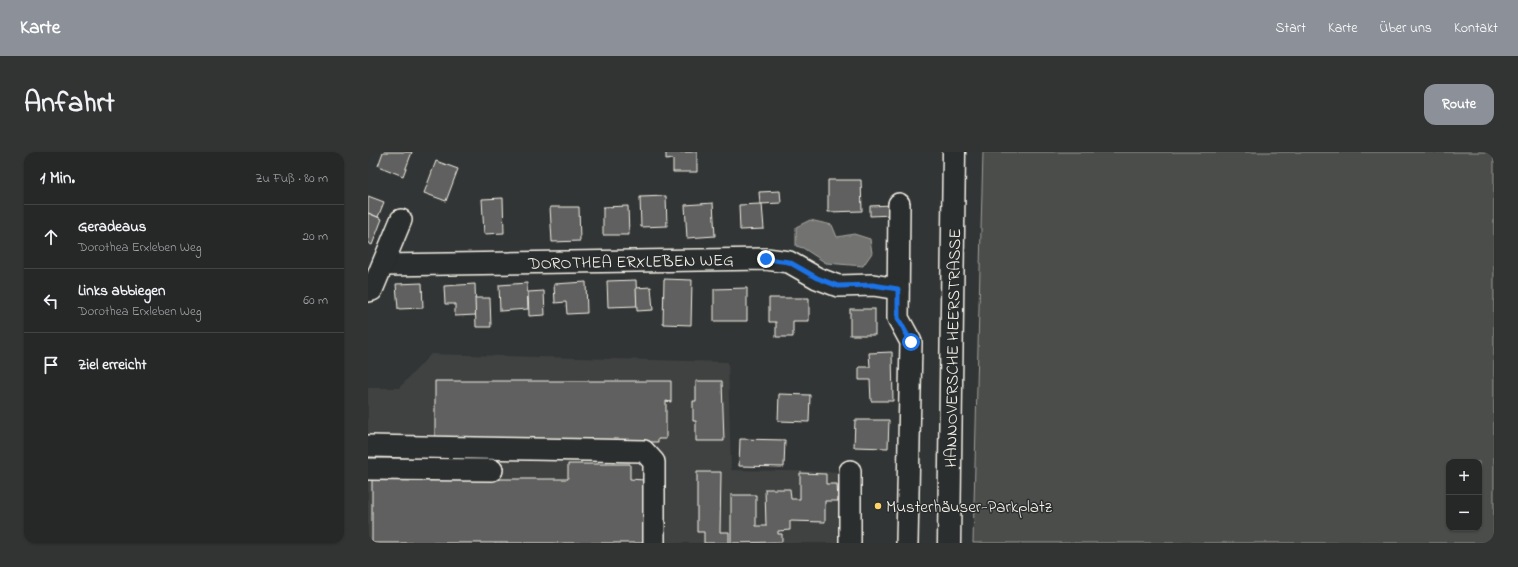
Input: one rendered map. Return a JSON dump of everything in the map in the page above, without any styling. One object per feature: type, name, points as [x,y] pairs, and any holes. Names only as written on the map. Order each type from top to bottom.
[{"type":"main road","name":"HANNOVERSCHE HEERSTRASSE","points":[[949,543],[954,152]]},
{"type":"street","points":[[899,204],[898,318],[911,342],[907,543]]},
{"type":"street","points":[[368,291],[372,290],[401,220]]},
{"type":"street","name":"DOROTHEA ERXLEBEN WEG","points":[[383,265],[766,259],[789,262],[817,278],[838,286],[873,285],[898,289]]},
{"type":"street","points":[[368,446],[644,451],[654,462],[654,543]]},
{"type":"street","points":[[368,469],[492,470]]},
{"type":"street","points":[[850,471],[850,543]]},
{"type":"shaded area","points":[[983,152],[1494,152],[1494,543],[973,543]]},
{"type":"shaded area","points":[[810,220],[832,225],[837,237],[854,234],[870,239],[872,253],[863,266],[826,263],[803,248],[796,246],[796,227]]},
{"type":"shaded area","points":[[431,354],[728,362],[731,470],[843,472],[842,543],[368,543],[368,388],[399,388]]},
{"type":"building","points":[[383,152],[412,152],[403,176],[378,166]]},
{"type":"building","points":[[666,152],[697,152],[697,172],[673,172],[673,159],[666,160]]},
{"type":"building","points":[[436,161],[458,169],[446,201],[424,193]]},
{"type":"building","points":[[828,180],[861,180],[862,211],[828,212]]},
{"type":"building","points":[[780,191],[781,203],[760,204],[759,192]]},
{"type":"building","points":[[368,196],[384,202],[378,217],[368,213]]},
{"type":"building","points":[[666,196],[667,226],[641,227],[640,197]]},
{"type":"building","points":[[503,198],[504,233],[484,234],[482,199]]},
{"type":"building","points":[[713,203],[715,236],[687,238],[685,205]]},
{"type":"building","points":[[762,204],[764,229],[740,230],[739,205]]},
{"type":"building","points":[[892,205],[893,215],[870,216],[870,206]]},
{"type":"building","points":[[628,206],[629,235],[603,235],[603,207]]},
{"type":"building","points":[[550,207],[579,207],[580,241],[552,242]]},
{"type":"building","points":[[368,213],[382,219],[372,245],[368,243]]},
{"type":"building","points":[[664,279],[692,280],[691,325],[663,324]]},
{"type":"building","points":[[636,280],[637,306],[608,307],[607,281]]},
{"type":"building","points":[[586,282],[587,313],[567,314],[566,302],[555,303],[554,284]]},
{"type":"building","points":[[422,283],[423,308],[398,309],[396,284]]},
{"type":"building","points":[[527,283],[528,309],[500,311],[499,285]]},
{"type":"building","points":[[475,284],[476,315],[455,316],[455,304],[445,304],[444,286]]},
{"type":"building","points":[[651,287],[653,310],[637,311],[636,288]]},
{"type":"building","points":[[747,288],[747,321],[714,321],[714,289]]},
{"type":"building","points":[[544,291],[545,315],[529,316],[528,292]]},
{"type":"building","points":[[475,298],[490,298],[491,327],[476,327]]},
{"type":"building","points":[[769,298],[809,298],[809,321],[793,321],[793,337],[776,337],[776,322],[769,322]]},
{"type":"building","points":[[850,309],[875,309],[875,335],[850,335]]},
{"type":"building","points":[[892,352],[893,401],[871,401],[870,380],[859,380],[859,367],[870,367],[869,353]]},
{"type":"building","points":[[435,381],[671,381],[671,402],[666,401],[666,439],[658,439],[658,442],[435,442]]},
{"type":"building","points":[[696,381],[722,381],[724,441],[696,441],[696,421],[693,421],[693,401],[696,401]]},
{"type":"building","points":[[779,394],[810,395],[809,422],[778,421]]},
{"type":"building","points":[[855,420],[889,420],[888,448],[854,447]]},
{"type":"building","points":[[740,439],[785,440],[784,467],[739,466]]},
{"type":"building","points":[[568,464],[630,464],[630,479],[644,480],[644,543],[372,543],[372,479],[568,479]]},
{"type":"building","points":[[697,472],[721,472],[720,532],[729,532],[729,543],[704,543],[704,532],[697,532]]},
{"type":"building","points":[[800,473],[826,474],[826,484],[837,484],[838,501],[825,501],[825,522],[790,521],[790,530],[778,531],[778,534],[782,534],[782,542],[731,543],[731,495],[756,495],[756,526],[766,526],[765,489],[790,489],[791,499],[800,499]]},
{"type":"place","name":"Musterhäuser-Parkplatz","points":[[878,506]]},
{"type":"route","points":[[766,259],[789,262],[817,278],[838,286],[873,285],[898,289],[898,318],[911,342]]}]
